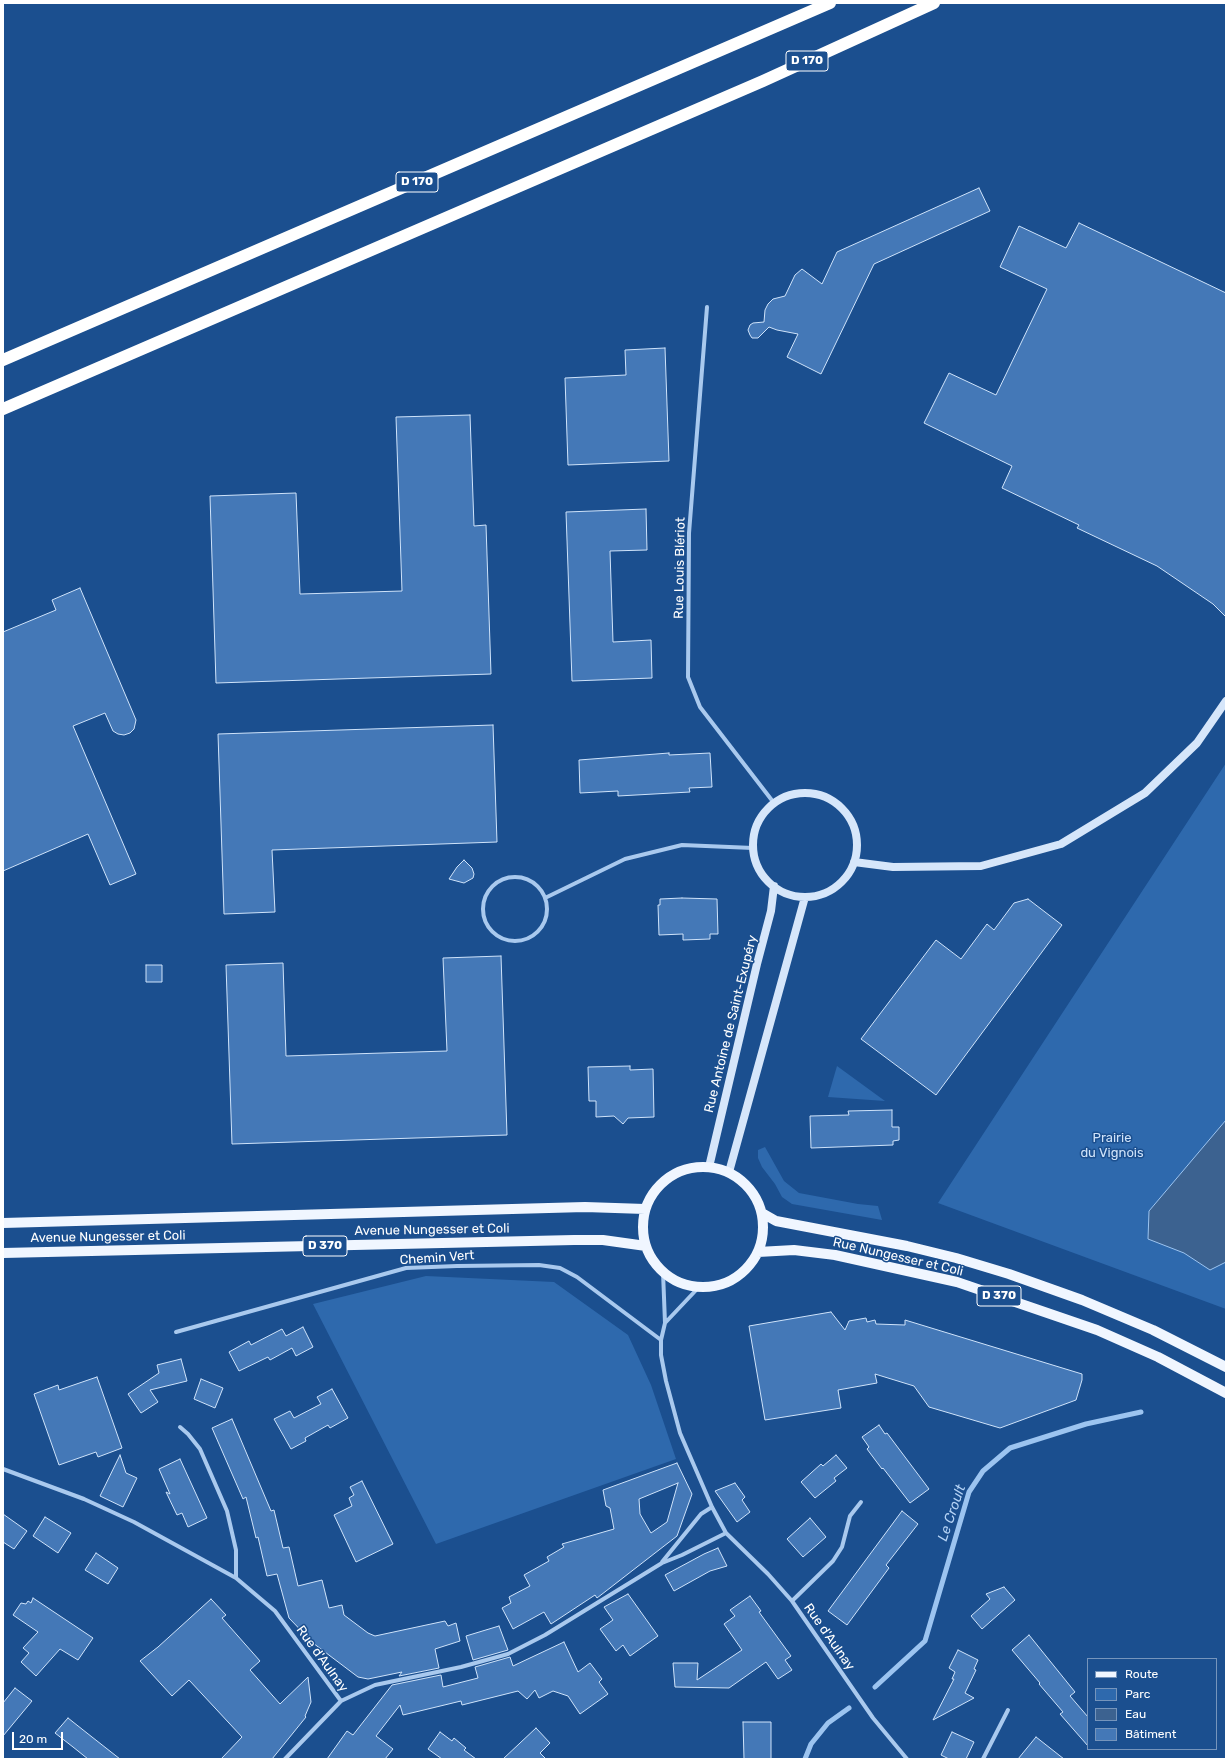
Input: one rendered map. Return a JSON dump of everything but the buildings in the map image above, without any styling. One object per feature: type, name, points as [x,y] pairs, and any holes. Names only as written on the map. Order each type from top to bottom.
[{"type":"highway","name":"D 170","points":[[3,360],[830,3]]},
{"type":"highway","name":"D 170","points":[[3,409],[763,81],[934,3]]},
{"type":"main road","points":[[709,1167],[729,1172],[744,1182],[756,1196],[762,1213],[764,1229],[758,1252],[752,1262],[737,1276],[719,1285],[699,1287],[686,1285],[674,1280],[663,1272],[653,1260],[646,1246],[643,1227],[646,1209],[655,1191],[670,1177],[689,1168],[709,1167]]},
{"type":"main road","name":"Avenue Nungesser et Coli","points":[[3,1223],[585,1207],[646,1209]]},
{"type":"main road","name":"Rue Nungesser et Coli","points":[[762,1213],[776,1221],[907,1246],[956,1258],[1009,1274],[1082,1300],[1146,1327],[1226,1367]]},
{"type":"main road","name":"Avenue Nungesser et Coli","points":[[3,1253],[574,1240],[603,1240],[646,1246]]},
{"type":"main road","name":"Rue Nungesser et Coli","points":[[758,1252],[794,1250],[835,1255],[957,1282],[1097,1330],[1158,1357],[1226,1393]]},
{"type":"street","name":"Rue Louis Blériot","points":[[707,307],[689,533],[688,677],[700,707],[774,803]]},
{"type":"street","points":[[854,862],[894,867],[981,866],[1061,844],[1145,793],[1197,743],[1226,701]]},
{"type":"street","points":[[803,793],[817,794],[834,801],[846,812],[854,827],[857,844],[854,862],[845,878],[831,890],[822,894],[805,897],[790,894],[774,886],[766,879],[756,863],[753,848],[755,830],[761,817],[774,803],[785,796],[803,793]]},
{"type":"street","points":[[545,898],[624,859],[682,845],[753,848]]},
{"type":"street","points":[[517,877],[526,879],[534,883],[541,890],[545,898],[547,911],[543,924],[538,932],[522,941],[513,941],[496,935],[489,929],[483,912],[483,902],[492,886],[499,881],[517,877]]},
{"type":"street","name":"Rue Antoine de Saint-Exupéry","points":[[709,1167],[757,964],[772,911],[774,886]]},
{"type":"street","points":[[729,1172],[805,897]]},
{"type":"street","name":"Chemin Vert","points":[[176,1332],[406,1268],[539,1265],[560,1268],[577,1277],[661,1340]]},
{"type":"street","name":"Rue d'Aulnay","points":[[663,1272],[665,1323],[661,1340],[661,1355],[666,1381],[680,1433],[712,1507],[726,1533],[768,1574],[792,1601],[873,1718],[907,1759]]},
{"type":"street","points":[[665,1323],[699,1287]]},
{"type":"street","points":[[180,1427],[188,1434],[200,1449],[227,1511],[236,1550],[236,1578]]},
{"type":"street","name":"Rue d'Aulnay","points":[[3,1469],[84,1499],[134,1522],[236,1578],[275,1611],[341,1701],[375,1685],[461,1667],[508,1654],[545,1635],[662,1563],[682,1556],[726,1533]]},
{"type":"street","points":[[792,1601],[833,1561],[842,1547],[850,1516],[861,1502]]},
{"type":"street","name":"Rue d'Aulnay","points":[[662,1563],[701,1514],[712,1507]]},
{"type":"street","points":[[286,1759],[341,1701]]},
{"type":"street","points":[[983,1759],[1008,1710]]},
{"type":"green space","name":"Prairie du Vignois","points":[[1226,763],[1226,1309],[938,1203]]},
{"type":"green space","points":[[837,1066],[885,1101],[828,1097]]},
{"type":"green space","points":[[765,1147],[784,1181],[799,1193],[858,1204],[878,1206],[882,1220],[792,1204],[782,1197],[775,1184],[762,1167],[758,1158],[758,1150]]},
{"type":"green space","points":[[426,1276],[554,1282],[628,1335],[651,1385],[676,1459],[436,1544],[313,1304]]},
{"type":"water","points":[[1226,1120],[1226,1262],[1210,1270],[1184,1253],[1148,1239],[1149,1211]]},
{"type":"waterway","name":"Le Croult","points":[[875,1687],[925,1641],[969,1492],[983,1471],[1010,1448],[1086,1424],[1141,1412]]},
{"type":"waterway","name":"Le Croult","points":[[805,1759],[811,1744],[828,1723],[849,1708]]}]
